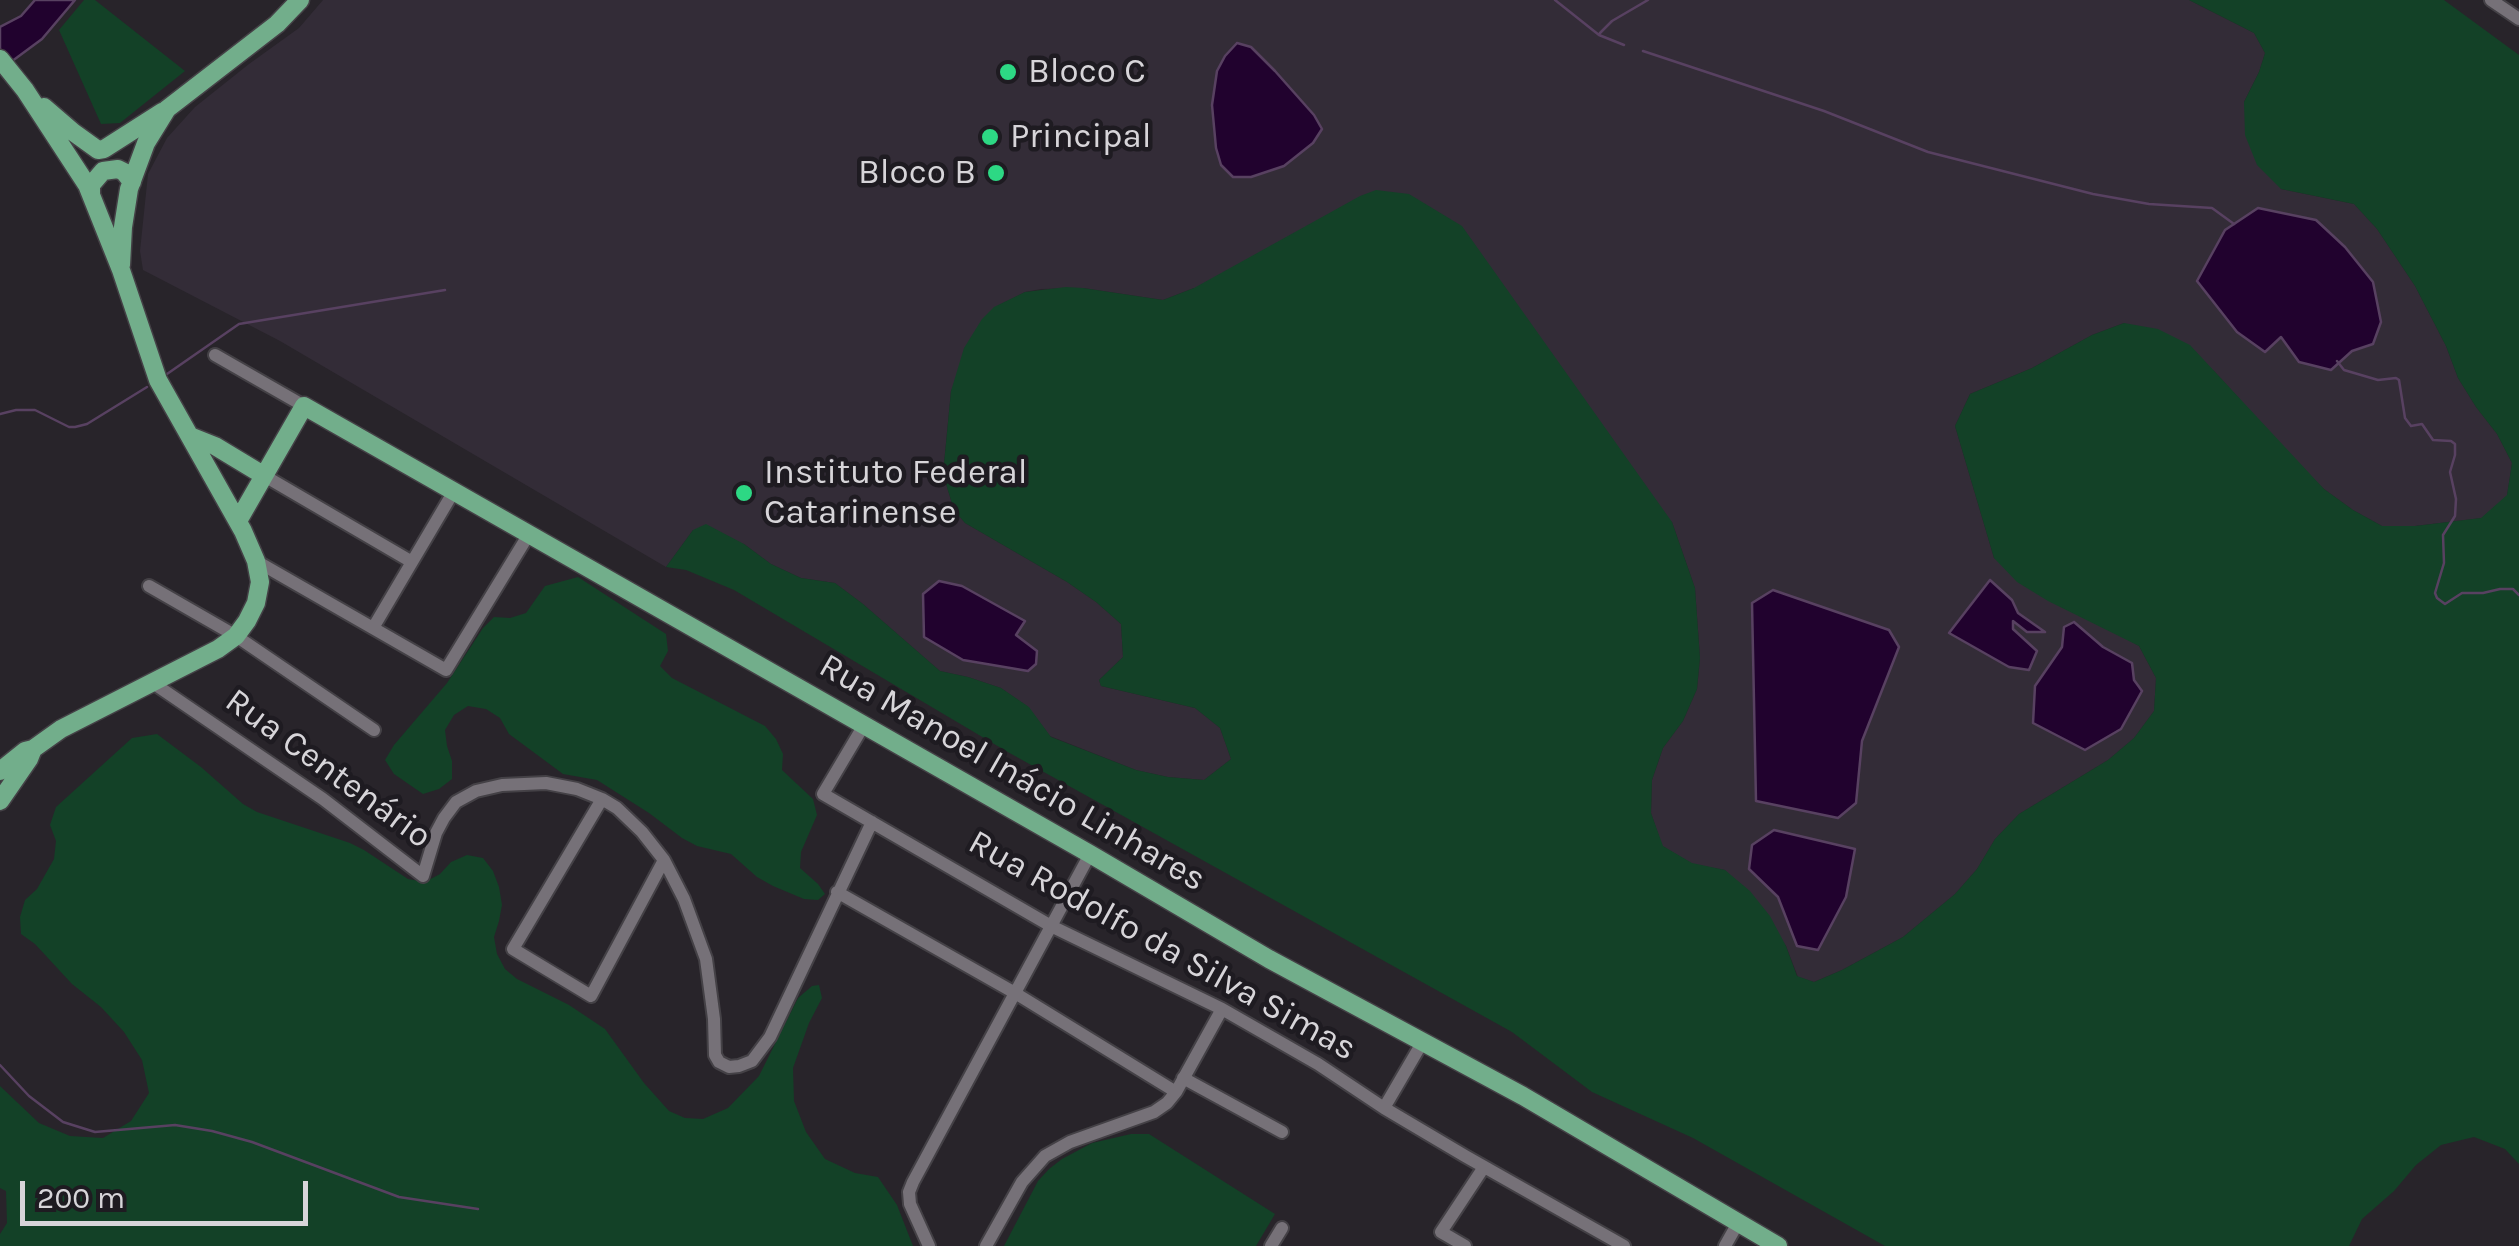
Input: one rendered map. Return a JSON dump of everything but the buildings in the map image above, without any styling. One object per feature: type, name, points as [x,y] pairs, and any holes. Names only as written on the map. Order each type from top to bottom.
[{"type":"main road","points":[[0,59],[72,132],[98,150],[104,149],[167,109],[277,24],[300,0]]},
{"type":"main road","points":[[0,771],[25,751],[91,713],[218,649],[236,636],[256,603],[260,582],[256,561],[238,521],[158,380],[91,194],[21,84]]},
{"type":"main road","points":[[120,270],[132,182],[146,143],[167,109]]},
{"type":"main road","points":[[91,194],[91,185],[103,171],[118,169],[132,182]]},
{"type":"main road","points":[[238,521],[304,406]]},
{"type":"main road","name":"Rua Manoel Inácio Linhares","points":[[304,406],[1269,959],[1523,1096],[1778,1246]]},
{"type":"main road","points":[[190,436],[215,446],[264,476]]},
{"type":"main road","points":[[0,801],[33,749]]},
{"type":"street","points":[[2491,0],[2519,19]]},
{"type":"street","name":"Rua Manoel Inácio Linhares","points":[[214,355],[304,406]]},
{"type":"street","points":[[264,476],[412,562]]},
{"type":"street","points":[[373,628],[454,491]]},
{"type":"street","points":[[256,561],[446,670],[529,534]]},
{"type":"street","points":[[149,586],[236,636],[374,730]]},
{"type":"street","name":"Rua Centenário","points":[[153,683],[322,798],[423,876],[444,818],[456,802],[476,791],[534,782],[602,799],[630,819],[664,860],[684,900],[706,959],[716,1055],[725,1066],[744,1065],[763,1048],[837,892]]},
{"type":"street","name":"Rua Rodolfo da Silva Simas","points":[[864,725],[823,794],[1051,926],[1222,1009],[1484,1167],[1624,1246]]},
{"type":"street","points":[[602,799],[513,949],[591,996],[664,860]]},
{"type":"street","points":[[872,822],[837,892],[1015,993],[1176,1092]]},
{"type":"street","points":[[929,1246],[910,1204],[910,1192],[1090,854]]},
{"type":"street","points":[[986,1246],[1022,1182],[1044,1156],[1167,1104],[1222,1009]]},
{"type":"street","points":[[1384,1108],[1422,1043]]},
{"type":"street","points":[[1183,1078],[1282,1132]]},
{"type":"street","points":[[1466,1246],[1441,1232],[1484,1167]]},
{"type":"street","points":[[1725,1246],[1738,1223]]},
{"type":"street","points":[[1270,1246],[1282,1228]]},
{"type":"shaded area","points":[[35,0],[75,0],[42,39],[0,70],[0,27],[21,16]]},
{"type":"shaded area","name":"Instituto Federal Catarinense","points":[[323,0],[2189,0],[2254,33],[2265,53],[2244,102],[2281,189],[2354,204],[2377,229],[2415,286],[2458,378],[2512,463],[2507,496],[2482,518],[2382,526],[2324,489],[2214,371],[2124,323],[1970,394],[1955,426],[1994,558],[2139,646],[2156,678],[2154,711],[2134,738],[2108,760],[2019,814],[1995,839],[1977,869],[1955,894],[1903,937],[1814,982],[1798,977],[1786,946],[1725,870],[1692,864],[1662,846],[1651,813],[1652,780],[1663,748],[1683,721],[1697,689],[1700,658],[1695,588],[1672,522],[1194,288],[1163,300],[1083,288],[1041,289],[1025,292],[994,308],[951,391],[943,474],[954,510],[965,523],[1067,582],[1121,624],[1123,657],[1099,680],[1101,686],[1195,708],[1220,728],[1231,759],[1204,780],[1136,770],[1050,736],[1028,707],[1001,688],[940,671],[835,583],[801,578],[771,564],[744,544],[693,530],[666,567],[280,341],[143,270],[140,251],[148,174],[167,138],[195,107],[299,28]]},
{"type":"shaded area","points":[[1237,43],[1251,47],[1275,71],[1322,129],[1313,143],[1284,166],[1251,177],[1233,177],[1221,165],[1216,148],[1212,105],[1217,71]]},
{"type":"shaded area","points":[[2258,208],[2316,220],[2345,247],[2373,282],[2381,322],[2373,344],[2352,351],[2331,370],[2299,362],[2281,337],[2265,352],[2237,332],[2197,281],[2225,230]]},
{"type":"shaded area","points":[[1990,580],[2012,600],[2018,613],[2045,632],[2027,632],[2013,621],[2013,629],[2037,651],[2029,670],[2009,667],[1949,633]]},
{"type":"shaded area","points":[[939,581],[962,586],[1025,621],[1016,635],[1037,651],[1036,664],[1028,671],[963,660],[924,637],[923,594]]},
{"type":"shaded area","points":[[1773,590],[1889,630],[1899,647],[1862,741],[1856,803],[1838,818],[1756,801],[1752,603]]},
{"type":"shaded area","points":[[2074,622],[2103,647],[2132,663],[2134,680],[2142,691],[2121,729],[2085,750],[2033,723],[2035,686],[2062,647],[2064,627]]},
{"type":"shaded area","points":[[1774,830],[1855,849],[1846,897],[1818,950],[1797,946],[1778,897],[1749,869],[1752,845]]},
{"type":"green space","points":[[84,0],[95,0],[185,71],[120,123],[101,124],[59,30]]},
{"type":"green space","points":[[2189,0],[2444,0],[2519,55],[2519,1164],[2505,1149],[2474,1137],[2441,1145],[2362,1219],[2349,1246],[1885,1246],[1693,1138],[1592,1092],[1512,1032],[1006,751],[734,590],[686,570],[666,567],[693,530],[706,524],[801,578],[835,583],[940,671],[1001,688],[1029,707],[1051,737],[1136,770],[1204,780],[1231,759],[1220,728],[1195,708],[1101,686],[1099,680],[1123,657],[1121,624],[1067,582],[965,523],[954,510],[943,474],[951,391],[964,348],[994,307],[1025,292],[1066,287],[1163,300],[1194,288],[1360,196],[1376,190],[1409,194],[1462,226],[1672,522],[1695,588],[1700,658],[1697,689],[1683,721],[1663,748],[1652,780],[1651,813],[1663,846],[1692,863],[1725,870],[1750,891],[1770,916],[1797,976],[1814,982],[1903,937],[1955,894],[1977,869],[1995,839],[2019,814],[2108,760],[2134,738],[2154,711],[2156,678],[2139,646],[2048,601],[2017,582],[1994,558],[1955,426],[1970,394],[2124,323],[2158,329],[2190,345],[2324,489],[2382,526],[2481,518],[2507,495],[2512,463],[2458,378],[2415,286],[2377,229],[2354,204],[2281,189],[2257,165],[2245,135],[2244,102],[2265,53],[2254,33]]},
{"type":"green space","points":[[578,577],[666,634],[668,651],[660,666],[672,678],[765,726],[776,739],[783,754],[782,770],[813,799],[817,815],[801,852],[800,868],[825,894],[818,900],[804,899],[773,886],[731,854],[682,838],[597,780],[563,774],[509,734],[500,718],[486,709],[468,706],[454,715],[445,730],[452,779],[439,789],[423,794],[394,774],[385,760],[394,745],[447,683],[483,628],[494,617],[526,613],[545,586]]},
{"type":"green space","points":[[157,734],[243,804],[350,843],[408,879],[425,882],[467,855],[483,858],[499,887],[502,905],[494,937],[505,969],[605,1029],[669,1111],[685,1118],[703,1119],[728,1108],[759,1076],[798,998],[819,985],[822,998],[793,1068],[794,1101],[806,1132],[825,1159],[855,1173],[878,1177],[897,1205],[913,1246],[0,1246],[0,1234],[7,1223],[6,1191],[0,1188],[0,1086],[39,1123],[70,1136],[103,1138],[131,1121],[149,1093],[142,1060],[124,1032],[21,934],[20,917],[25,900],[37,889],[54,859],[56,841],[50,825],[56,807],[132,738]]},
{"type":"green space","points":[[1149,1134],[1275,1214],[1256,1246],[1004,1246],[1038,1181],[1049,1169],[1092,1143]]},
{"type":"waterway","points":[[1555,0],[1599,35],[1624,45]]},
{"type":"waterway","points":[[1600,33],[1612,21],[1648,0]]},
{"type":"waterway","points":[[1643,51],[1824,111],[1928,152],[2093,194],[2149,204],[2212,208],[2234,224]]},
{"type":"waterway","points":[[167,374],[239,324],[445,290]]},
{"type":"waterway","points":[[2337,361],[2344,370],[2378,380],[2399,380],[2405,418],[2411,426],[2422,424],[2433,440],[2455,444],[2450,472],[2455,516],[2443,535],[2444,563],[2437,598],[2445,604],[2462,593],[2500,589],[2513,589],[2519,595]]},
{"type":"waterway","points":[[0,414],[35,410],[75,427],[87,424],[147,387]]},
{"type":"waterway","points":[[0,1065],[29,1096],[63,1122],[95,1132],[175,1125],[212,1131],[399,1197],[478,1209]]},
{"type":"place","name":"Bloco C","points":[[1008,72]]},
{"type":"place","name":"Principal","points":[[990,137]]},
{"type":"place","name":"Bloco B","points":[[996,173]]},
{"type":"place","name":"Instituto Federal Catarinense","points":[[744,493]]}]
